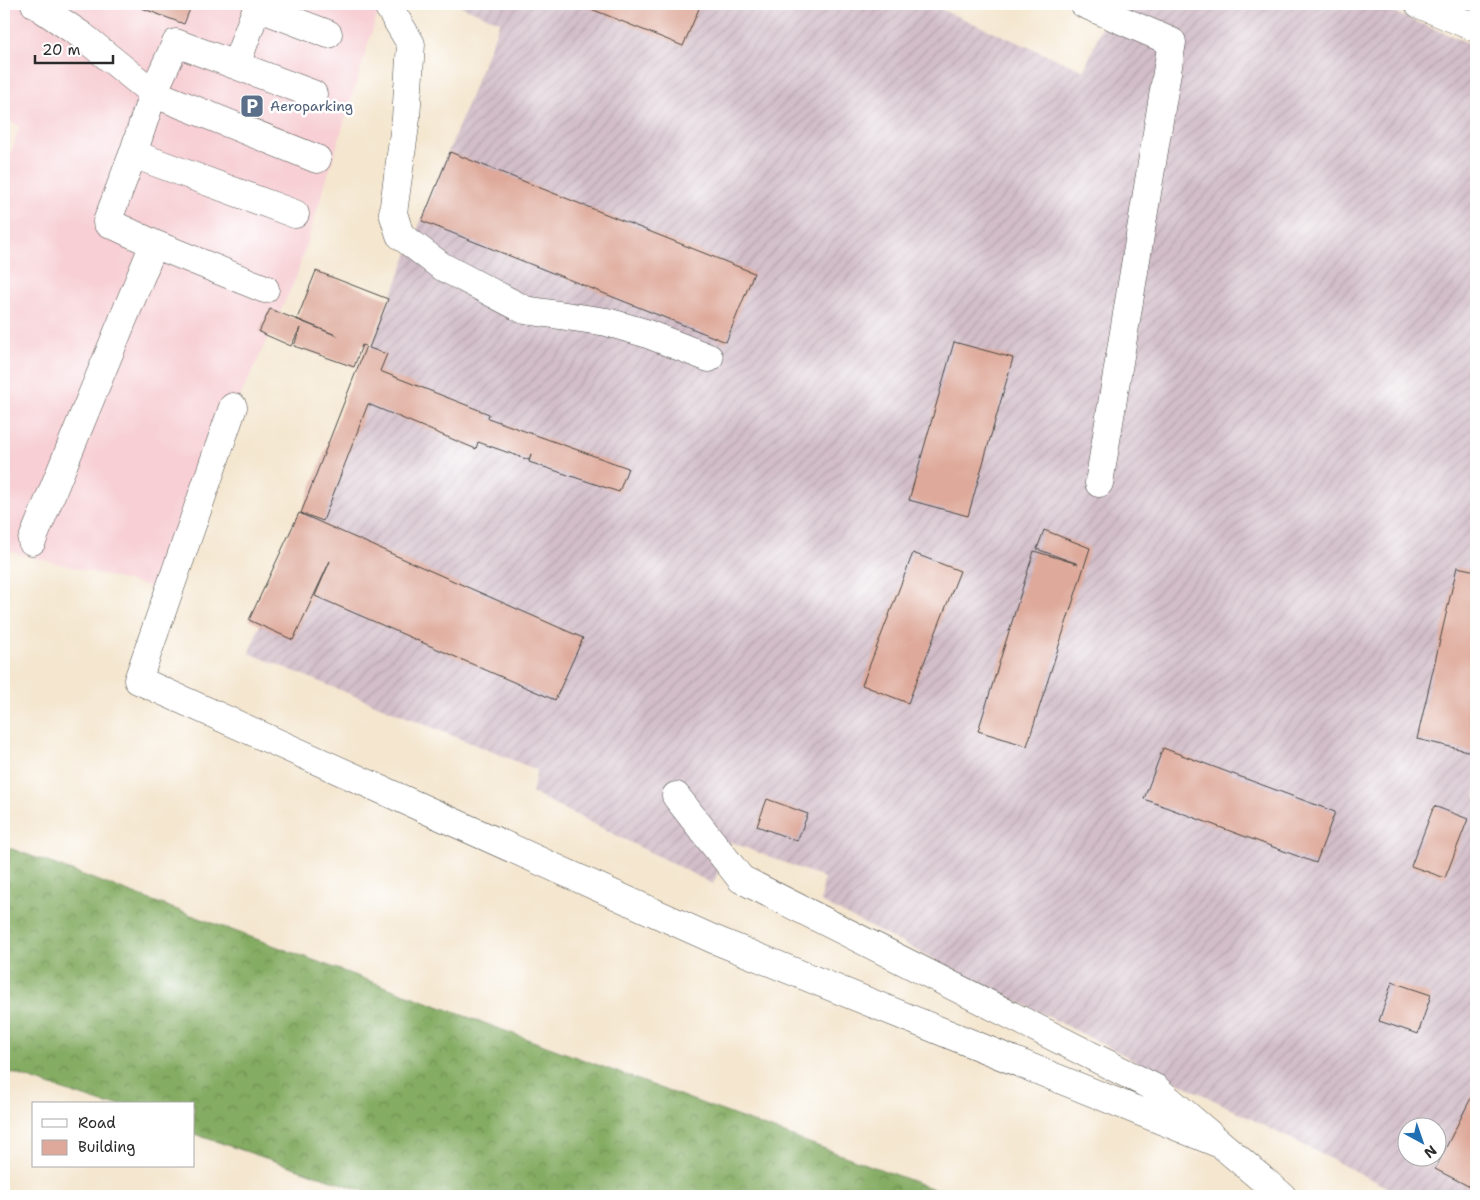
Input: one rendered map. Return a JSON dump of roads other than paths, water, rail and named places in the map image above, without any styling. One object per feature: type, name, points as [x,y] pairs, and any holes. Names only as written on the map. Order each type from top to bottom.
[{"type":"lane","points":[[35,4],[81,35],[153,93],[317,159]]},
{"type":"lane","points":[[388,4],[411,44],[406,118],[393,213],[400,235],[441,266],[525,310],[606,322],[645,333],[709,358]]},
{"type":"lane","points":[[1084,4],[1172,42],[1099,483]]},
{"type":"lane","points":[[1418,4],[1476,28]]},
{"type":"lane","points":[[236,65],[257,7],[328,34]]},
{"type":"lane","points":[[265,289],[154,244],[107,222],[133,154],[153,93],[176,42],[313,94]]},
{"type":"lane","points":[[133,154],[296,214]]},
{"type":"lane","points":[[32,541],[154,244]]},
{"type":"lane","points":[[233,407],[138,680],[713,939],[1220,1144]]},
{"type":"lane","points":[[676,796],[741,879],[1155,1088],[1282,1196]]},
{"type":"place","name":"Aeroparking","points":[[252,106]]}]
